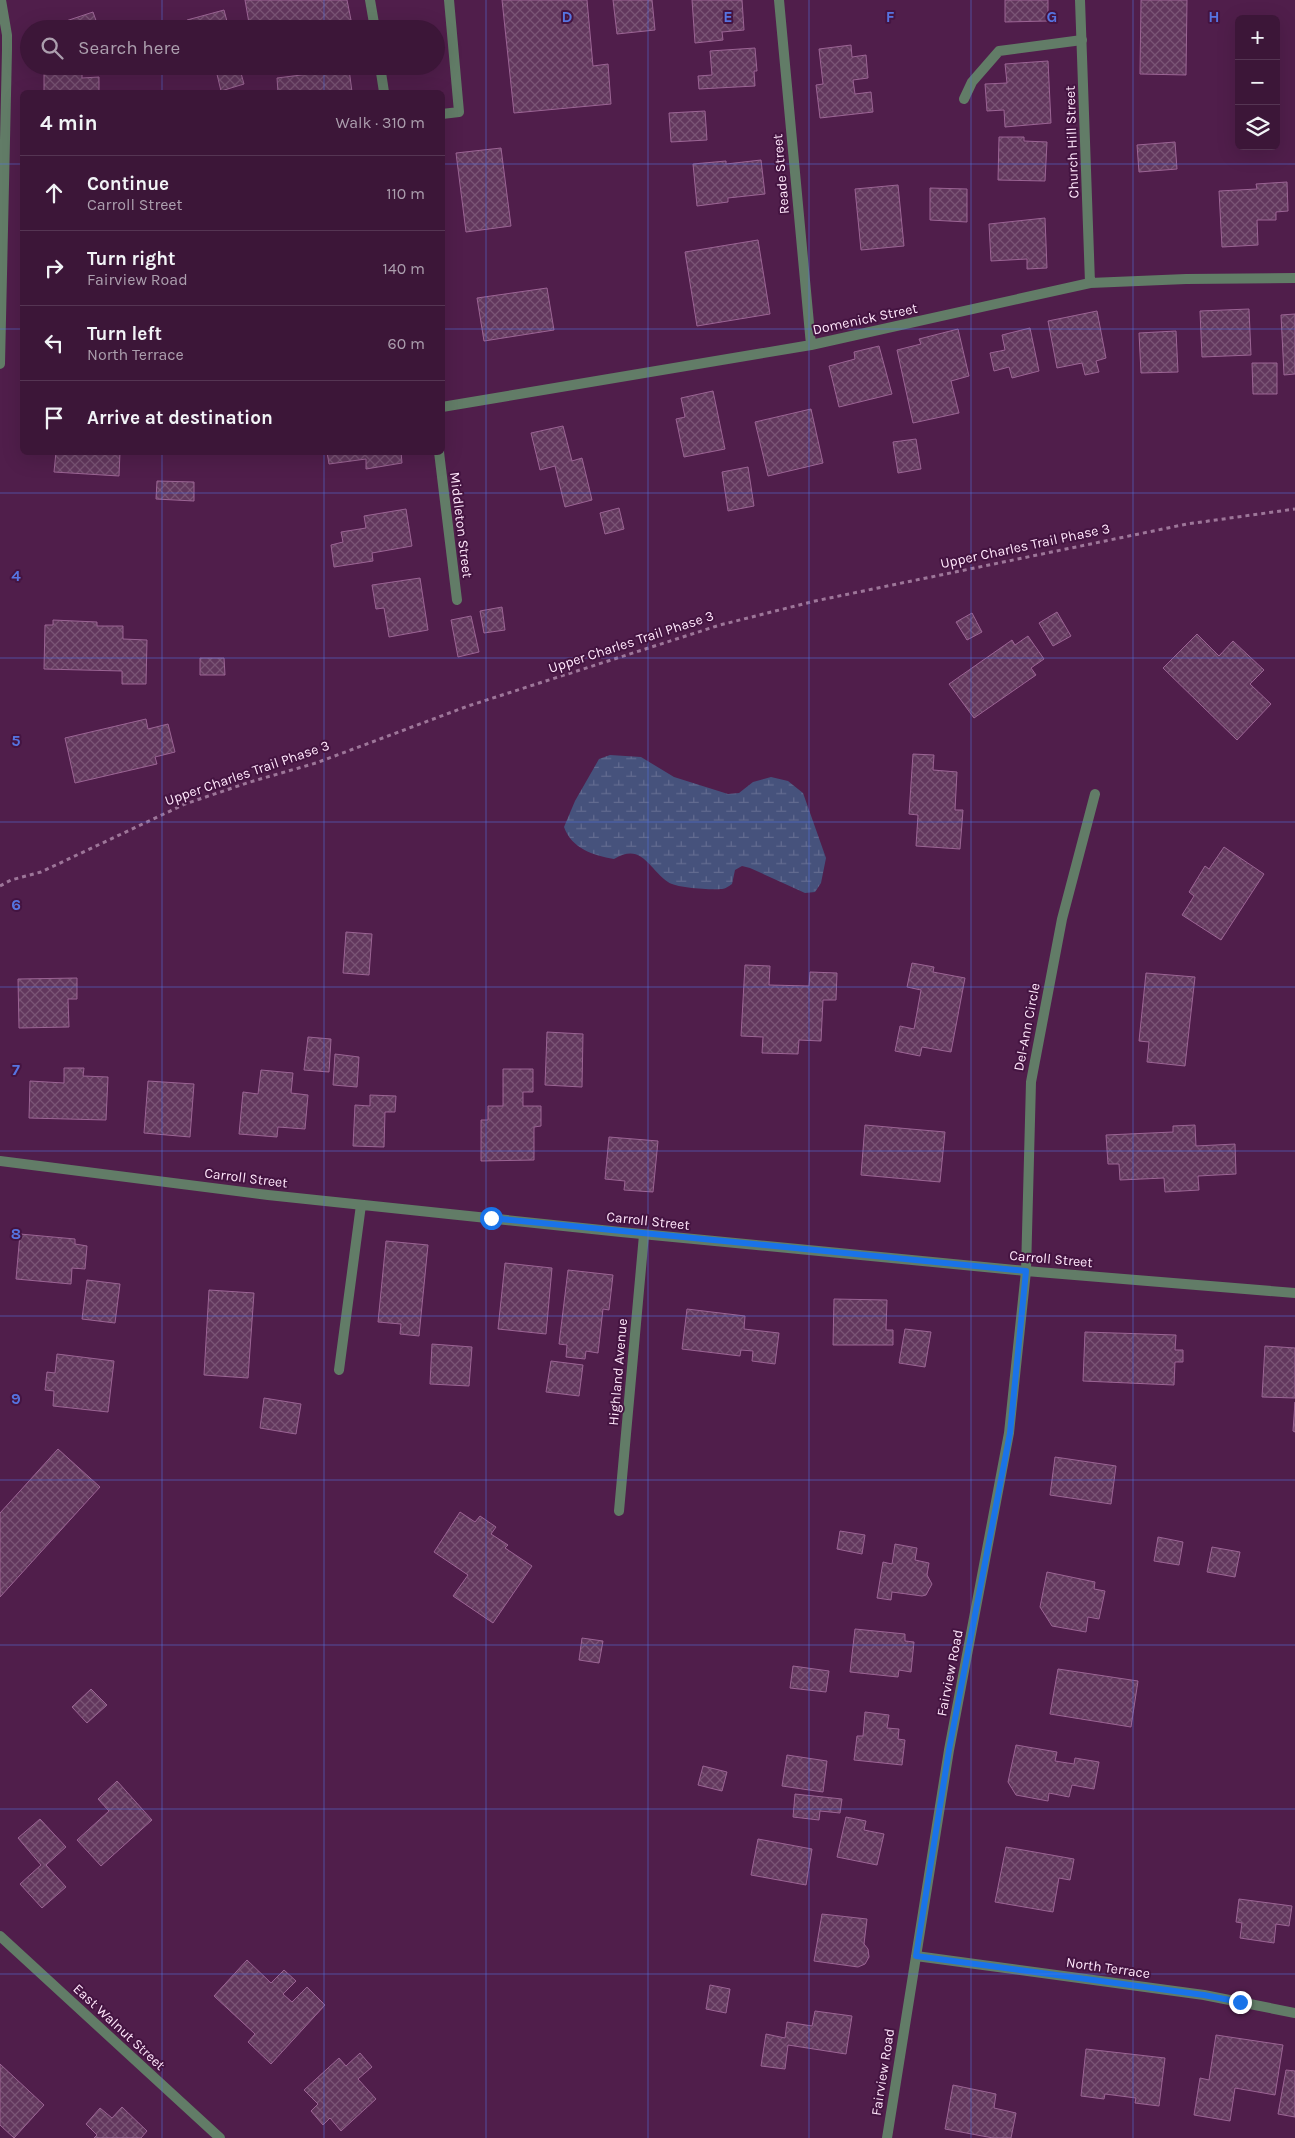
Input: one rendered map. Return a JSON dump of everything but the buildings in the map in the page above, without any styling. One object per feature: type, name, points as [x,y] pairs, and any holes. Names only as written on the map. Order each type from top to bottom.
[{"type":"street","points":[[0,364],[7,50],[6,29],[1,0]]},
{"type":"street","points":[[370,0],[373,20]]},
{"type":"street","points":[[445,114],[459,112],[449,0]]},
{"type":"street","name":"Reade Street","points":[[779,0],[811,345]]},
{"type":"street","name":"Church Hill Street","points":[[1080,0],[1090,282]]},
{"type":"street","points":[[964,99],[972,82],[999,51],[1082,40]]},
{"type":"street","points":[[381,75],[384,90]]},
{"type":"street","name":"Domenick Street","points":[[445,406],[811,345],[1090,282],[1295,278]]},
{"type":"street","name":"Middleton Street","points":[[438,455],[457,600]]},
{"type":"street","name":"Del-Ann Circle","points":[[1026,1271],[1031,1082],[1062,919],[1095,794]]},
{"type":"street","name":"Carroll Street","points":[[0,1161],[362,1205],[644,1235],[1026,1271],[1295,1293]]},
{"type":"street","points":[[339,1370],[362,1205]]},
{"type":"street","name":"Highland Avenue","points":[[619,1512],[644,1235]]},
{"type":"street","name":"Fairview Road","points":[[887,2138],[949,1750],[1010,1433],[1026,1271]]},
{"type":"street","name":"East Walnut Street","points":[[0,1936],[220,2138]]},
{"type":"street","name":"North Terrace","points":[[916,1956],[1204,1995],[1295,2013]]},
{"type":"path","name":"Upper Charles Trail Phase 3","points":[[0,886],[11,880],[41,872],[185,804],[250,782],[316,763],[452,711],[720,625],[815,600],[1187,524],[1295,509]]},
{"type":"green space","points":[[610,755],[641,757],[674,777],[728,794],[739,793],[753,782],[771,777],[788,781],[803,793],[826,858],[821,883],[815,892],[805,893],[742,866],[735,870],[732,884],[724,889],[686,887],[668,882],[638,855],[631,853],[614,859],[584,850],[572,841],[564,827],[575,801],[599,759]]},
{"type":"route","points":[[491,1218],[644,1235],[1026,1271],[1010,1433],[949,1750],[916,1956],[1050,1973],[1240,2002]]}]
